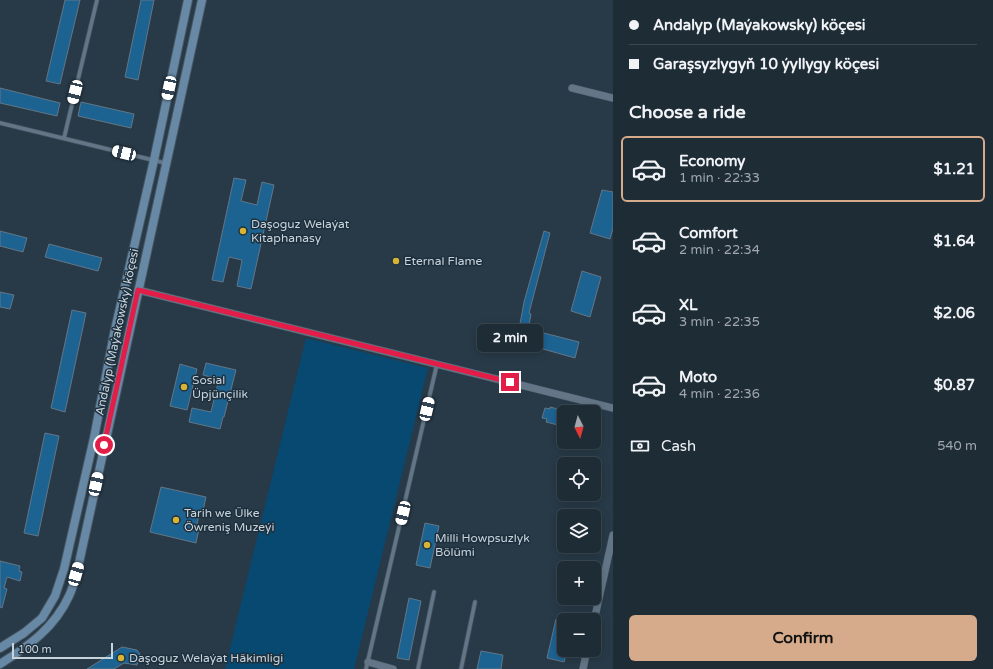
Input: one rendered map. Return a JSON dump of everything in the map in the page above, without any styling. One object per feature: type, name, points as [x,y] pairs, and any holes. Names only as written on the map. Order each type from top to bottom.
[{"type":"main road","name":"Andalyp (Maýakowsky) köçesi","points":[[0,648],[24,633],[42,618],[55,596],[64,568],[94,438],[114,334],[154,160],[188,0]]},
{"type":"main road","name":"Andalyp (Maýakowsky) köçesi","points":[[0,664],[42,635],[57,617],[69,595],[79,563],[202,0]]},
{"type":"street","points":[[572,88],[613,98]]},
{"type":"street","points":[[138,290],[613,408]]},
{"type":"street","points":[[596,613],[613,536]]},
{"type":"street","points":[[583,669],[586,657]]},
{"type":"street","points":[[367,665],[393,669]]},
{"type":"lane","points":[[64,138],[97,0]]},
{"type":"lane","points":[[0,123],[166,163]]},
{"type":"lane","points":[[367,665],[437,364]]},
{"type":"lane","points":[[418,669],[434,592]]},
{"type":"lane","points":[[461,669],[475,602]]},
{"type":"shaded area","points":[[306,338],[428,368],[354,669],[225,669]]},
{"type":"building","points":[[65,0],[80,0],[60,84],[46,81]]},
{"type":"building","points":[[141,0],[154,0],[138,80],[125,77]]},
{"type":"building","points":[[0,88],[60,103],[57,116],[0,103]]},
{"type":"building","points":[[81,102],[134,114],[131,128],[78,116]]},
{"type":"building","name":"Daşoguz Welaýat Kitaphanasy","points":[[234,178],[246,180],[241,201],[257,205],[262,182],[274,185],[251,289],[237,286],[242,260],[229,257],[223,282],[212,280]]},
{"type":"building","points":[[602,190],[613,192],[613,228],[610,239],[590,233]]},
{"type":"building","points":[[0,231],[27,238],[23,252],[0,246]]},
{"type":"building","points":[[544,231],[550,233],[529,313],[531,314],[528,331],[519,329],[524,302]]},
{"type":"building","points":[[49,244],[102,258],[98,271],[45,257]]},
{"type":"building","points":[[582,271],[601,277],[590,317],[571,311]]},
{"type":"building","points":[[0,292],[14,295],[10,309],[0,307]]},
{"type":"building","points":[[72,310],[86,313],[65,412],[51,408]]},
{"type":"building","points":[[540,332],[579,342],[575,358],[536,347]]},
{"type":"building","points":[[206,363],[236,370],[220,429],[189,422],[192,408],[211,412],[219,379],[203,375]]},
{"type":"building","name":"Sosial Üpjünçilik","points":[[180,364],[197,369],[187,410],[170,406]]},
{"type":"building","points":[[550,407],[557,409],[557,425],[546,422],[547,419],[542,418],[545,408],[550,409]]},
{"type":"building","points":[[45,433],[59,436],[38,536],[24,533]]},
{"type":"building","name":"Tarih we Ülke Öwreniş Muzeýi","points":[[161,487],[206,497],[203,511],[200,510],[196,529],[199,529],[196,543],[150,532]]},
{"type":"building","name":"Milli Howpsuzlyk Bölümi","points":[[425,523],[439,526],[430,568],[416,565]]},
{"type":"building","points":[[0,561],[20,566],[19,571],[22,572],[20,581],[7,577],[4,588],[7,589],[2,608],[0,607]]},
{"type":"building","points":[[409,598],[421,601],[409,660],[397,658]]},
{"type":"building","points":[[557,619],[557,657],[565,657],[564,662],[547,658]]},
{"type":"building","name":"Daşoguz Welaýat Häkimligi","points":[[122,647],[137,650],[140,654],[137,665],[124,663],[114,669],[87,669]]},
{"type":"building","points":[[481,651],[503,655],[501,669],[477,669]]},
{"type":"place","name":"Daşoguz Welaýat Kitaphanasy","points":[[243,231]]},
{"type":"place","name":"Eternal Flame","points":[[396,261]]},
{"type":"place","name":"Sosial Üpjünçilik","points":[[184,387]]},
{"type":"place","name":"Tarih we Ülke Öwreniş Muzeýi","points":[[176,520]]},
{"type":"place","name":"Milli Howpsuzlyk Bölümi","points":[[427,545]]},
{"type":"place","name":"Daşoguz Welaýat Häkimligi","points":[[121,658]]},
{"type":"route","points":[[104,445],[138,290],[510,382]]}]
